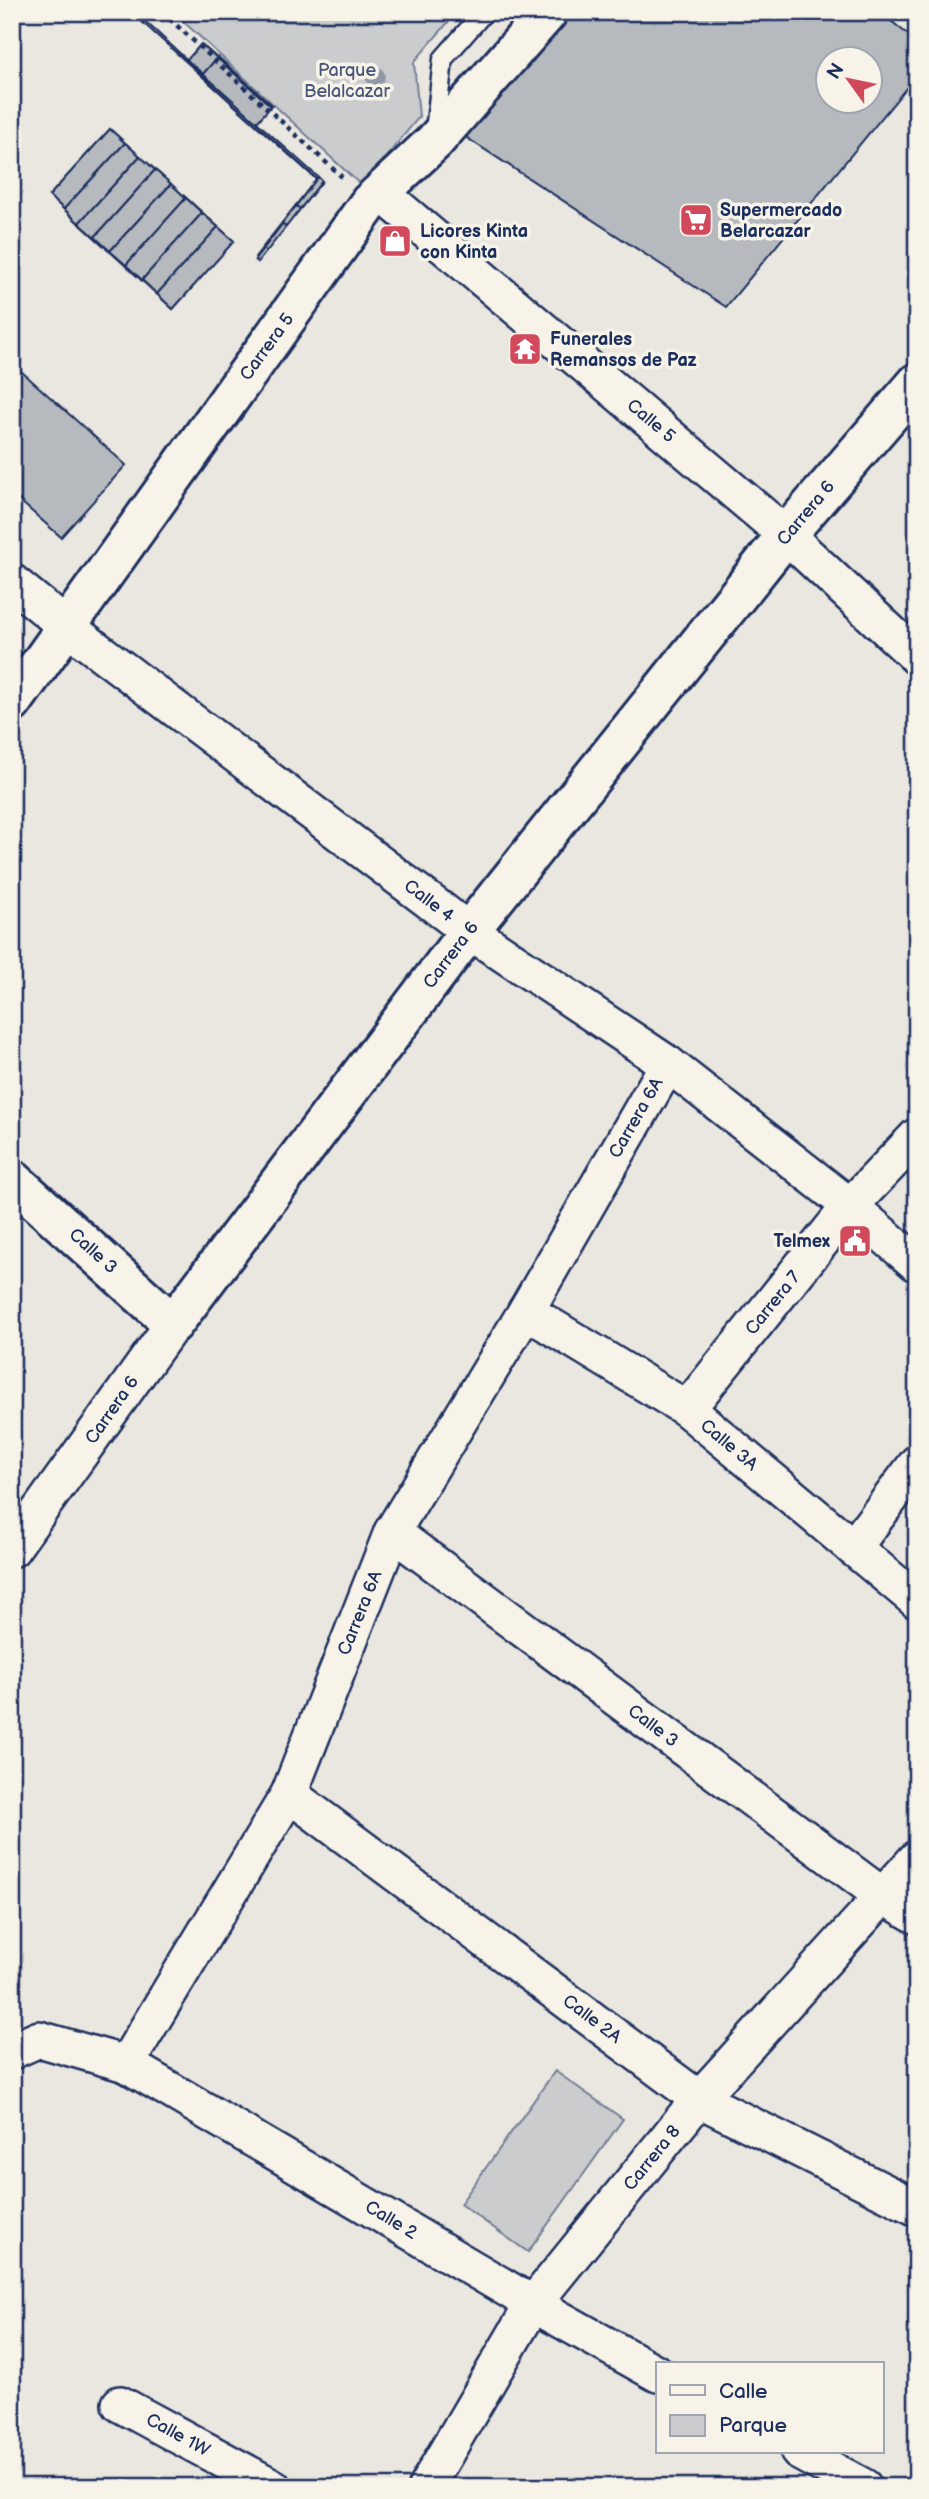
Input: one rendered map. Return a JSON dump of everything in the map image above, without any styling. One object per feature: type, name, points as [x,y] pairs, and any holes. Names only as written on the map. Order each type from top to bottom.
[{"type":"street","name":"Carrera 5","points":[[12,703],[375,197],[434,142],[548,12]]},
{"type":"street","name":"Calle 5","points":[[375,197],[786,535],[917,657]]},
{"type":"street","name":"Carrera 6","points":[[12,1549],[173,1324],[469,931],[786,535],[917,383]]},
{"type":"street","name":"Calle 4","points":[[12,582],[67,627],[469,931],[667,1064],[850,1206],[917,1264]]},
{"type":"street","name":"Carrera 6A","points":[[125,2064],[289,1794],[392,1532],[526,1311],[667,1064]]},
{"type":"street","name":"Carrera 7","points":[[687,1409],[850,1206],[917,1136]]},
{"type":"street","name":"Calle 3","points":[[12,1179],[173,1324]]},
{"type":"street","name":"Calle 3A","points":[[526,1311],[687,1409],[917,1601]]},
{"type":"street","points":[[853,1548],[917,1464]]},
{"type":"street","name":"Calle 3","points":[[392,1532],[883,1896],[917,1916]]},
{"type":"street","name":"Calle 2A","points":[[289,1794],[699,2099],[917,2208]]},
{"type":"street","name":"Carrera 8","points":[[426,2487],[533,2305],[699,2099],[917,1858]]},
{"type":"street","points":[[12,2051],[39,2039],[125,2064]]},
{"type":"street","name":"Calle 2","points":[[125,2064],[533,2305],[656,2373]]},
{"type":"street","name":"Calle 1W","points":[[120,2404],[273,2487]]},
{"type":"street","points":[[802,2454],[849,2484]]},
{"type":"lane","points":[[434,142],[443,59],[484,12]]},
{"type":"path","points":[[162,12],[375,197]]},
{"type":"green space","name":"Parque Belalcazar","points":[[173,12],[457,12],[414,62],[419,117],[362,186]]},
{"type":"green space","points":[[555,2071],[623,2119],[528,2252],[460,2204]]},
{"type":"building","points":[[131,12],[135,12],[321,183],[317,180]]},
{"type":"building","name":"Supermercado Belarcazar","points":[[570,12],[880,12],[917,42],[917,75],[884,115],[884,46],[814,46],[814,116],[883,116],[726,307],[461,134]]},
{"type":"building","points":[[201,44],[217,58],[203,74],[187,60]]},
{"type":"building","points":[[218,57],[272,105],[217,58]]},
{"type":"building","points":[[217,58],[271,106],[257,122],[203,74]]},
{"type":"building","points":[[210,80],[318,177],[321,183],[209,82]]},
{"type":"building","points":[[110,129],[234,241],[173,309],[49,196]]},
{"type":"building","points":[[110,129],[125,143],[64,209],[49,196]]},
{"type":"building","points":[[125,143],[140,156],[79,223],[64,209]]},
{"type":"building","points":[[140,156],[155,170],[95,237],[79,223]]},
{"type":"building","points":[[155,170],[171,184],[110,251],[95,237]]},
{"type":"building","points":[[318,177],[322,181],[258,262],[255,257]]},
{"type":"building","points":[[318,177],[321,183],[258,262],[255,260]]},
{"type":"building","points":[[318,177],[322,181],[300,209],[296,206]]},
{"type":"building","points":[[171,184],[186,198],[126,265],[110,251]]},
{"type":"building","points":[[186,198],[202,213],[142,280],[126,265]]},
{"type":"building","points":[[296,206],[300,209],[286,227],[282,223]]},
{"type":"building","points":[[202,213],[218,227],[157,294],[142,280]]},
{"type":"building","points":[[218,227],[234,241],[173,309],[157,294]]},
{"type":"building","points":[[12,363],[126,465],[61,537],[12,494]]},
{"type":"place","name":"Supermercado Belarcazar","points":[[696,220]]},
{"type":"place","name":"Licores Kinta con Kinta","points":[[395,241]]},
{"type":"place","name":"Funerales Remansos de Paz","points":[[525,349]]},
{"type":"place","name":"Telmex","points":[[855,1241]]}]
